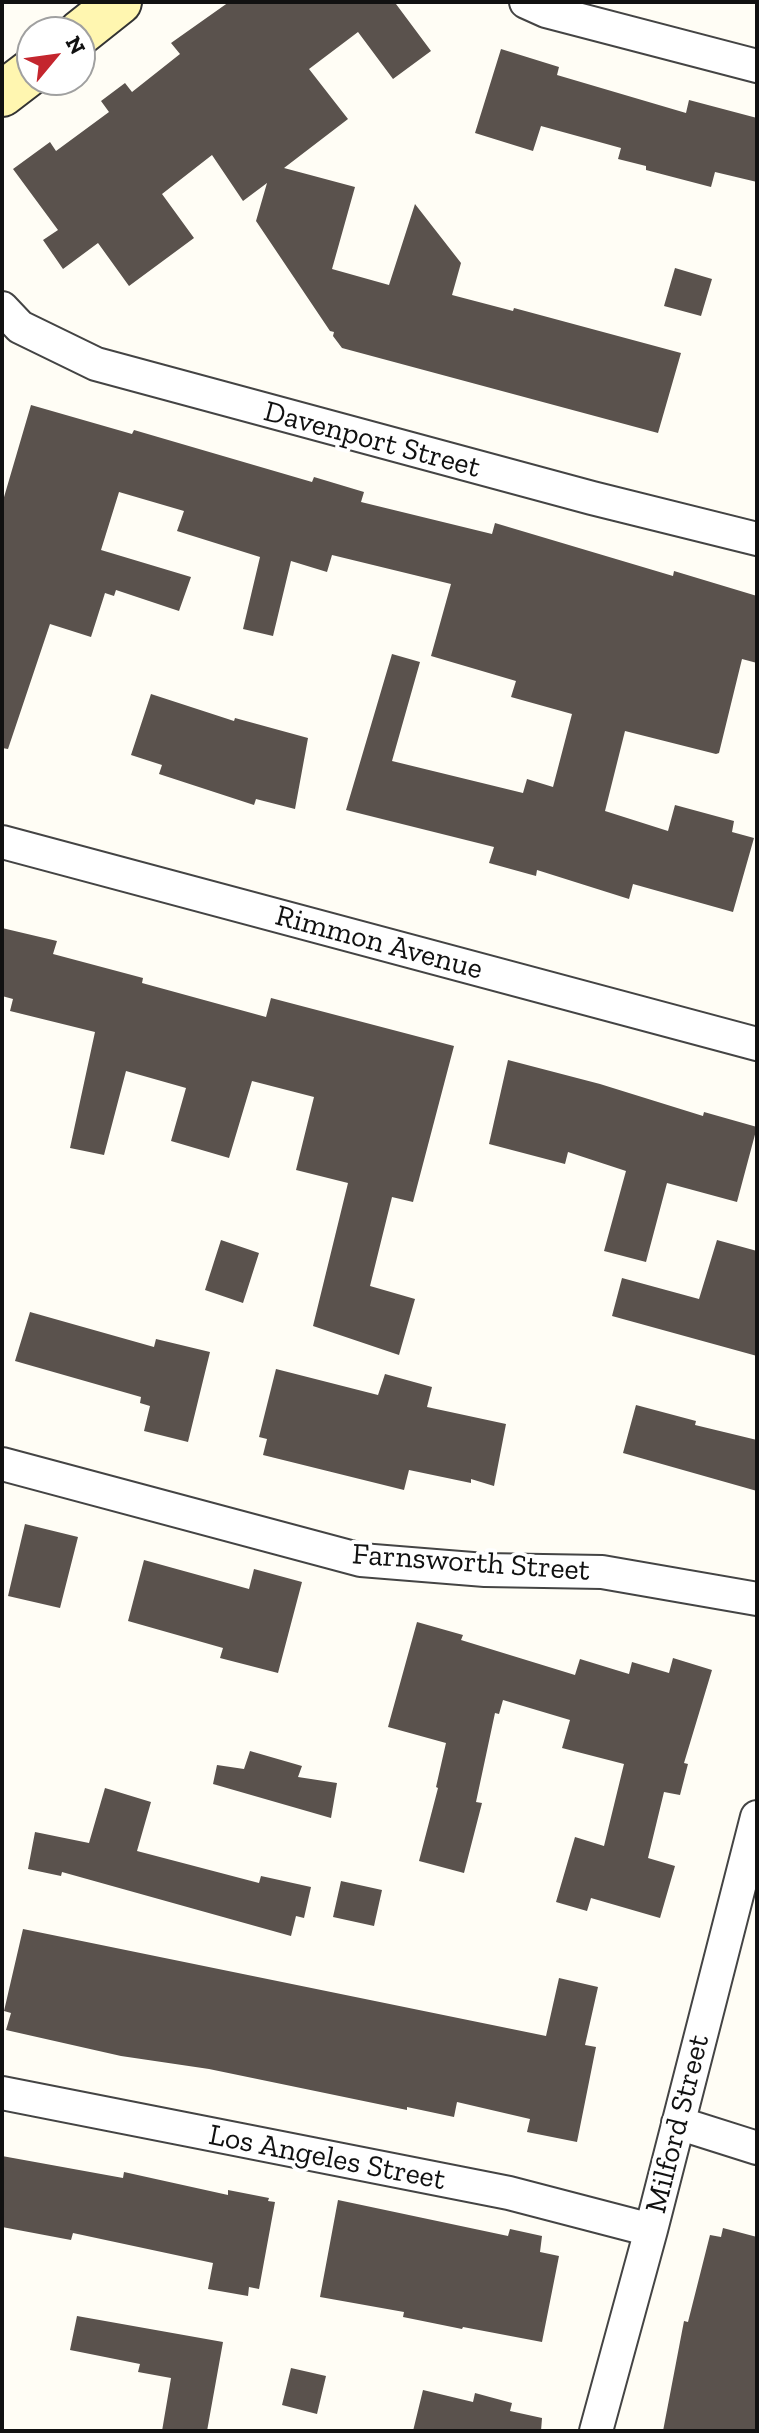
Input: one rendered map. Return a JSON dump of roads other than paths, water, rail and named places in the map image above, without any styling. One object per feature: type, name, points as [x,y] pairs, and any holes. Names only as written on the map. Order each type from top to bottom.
[{"type":"main road","points":[[96,20],[119,2]]},
{"type":"street","points":[[526,2],[546,11],[757,66]]},
{"type":"street","name":"Davenport Street","points":[[2,308],[20,327],[96,364],[546,486],[757,539]]},
{"type":"street","name":"Rimmon Avenue","points":[[2,842],[757,1044]]},
{"type":"street","name":"Farnsworth Street","points":[[2,1464],[361,1560],[485,1570],[602,1572],[757,1599]]},
{"type":"street","name":"Milford Street","points":[[596,2431],[757,1817]]},
{"type":"street","name":"Los Angeles Street","points":[[2,2093],[509,2193],[651,2230]]},
{"type":"street","points":[[678,2123],[757,2148]]}]
